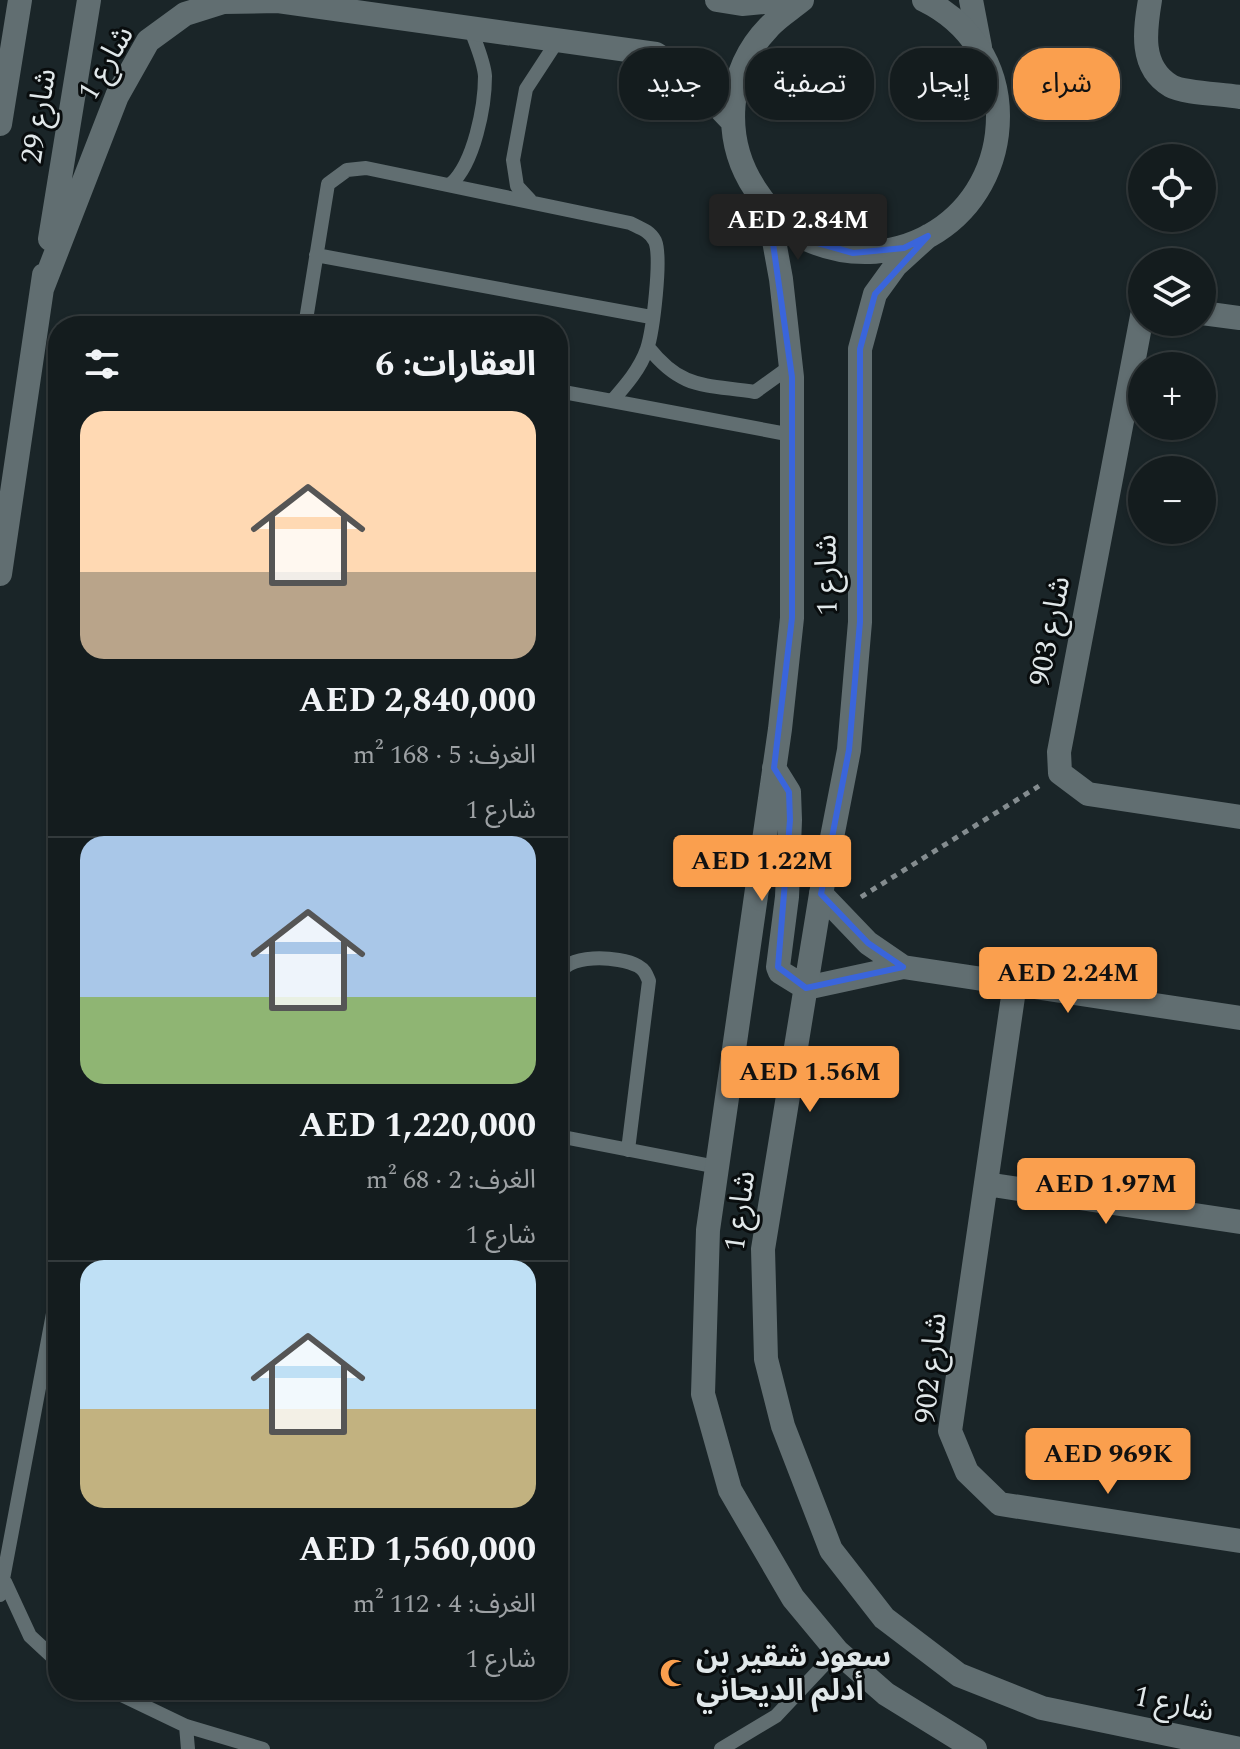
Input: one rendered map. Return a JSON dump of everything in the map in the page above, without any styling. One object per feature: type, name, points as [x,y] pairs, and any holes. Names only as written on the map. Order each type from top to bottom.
[{"type":"street","name":"شارع 29","points":[[0,124],[20,0]]},
{"type":"street","name":"شارع 29","points":[[0,574],[89,0]]},
{"type":"street","points":[[717,0],[742,4],[784,0]]},
{"type":"street","points":[[802,0],[768,27],[747,60],[740,72],[730,119],[740,167],[768,208],[804,239],[853,253],[904,248],[948,225],[980,190],[998,144],[998,94],[980,47],[971,0]]},
{"type":"street","points":[[924,0],[948,12],[980,47]]},
{"type":"street","points":[[1150,0],[1143,42],[1154,68],[1172,87],[1240,97]]},
{"type":"street","name":"شارع 1","points":[[42,289],[117,96],[148,41],[185,14],[223,2],[278,1],[656,54],[689,76],[730,119]]},
{"type":"street","name":"شارع 1","points":[[768,208],[781,279],[791,366],[792,618],[774,768],[708,1230],[703,1394],[730,1490],[766,1557],[793,1598],[837,1651],[886,1694],[975,1749]]},
{"type":"street","name":"شارع 1","points":[[928,236],[896,265],[875,294],[860,349],[860,622],[849,750],[829,903],[806,988],[763,1249],[766,1359],[783,1426],[831,1550],[884,1618],[959,1675],[1042,1708],[1240,1749]]},
{"type":"street","points":[[1216,315],[1240,318]]},
{"type":"street","name":"شارع 903","points":[[1060,773],[1059,752],[1138,336]]},
{"type":"street","points":[[774,768],[789,792],[790,820],[787,897],[778,967],[780,972],[806,988],[903,967],[1240,1018]]},
{"type":"street","points":[[1060,773],[1088,794],[1240,817]]},
{"type":"street","points":[[829,903],[868,943],[903,967]]},
{"type":"street","name":"شارع 902","points":[[1015,983],[950,1431],[967,1472],[1000,1504],[1240,1541]]},
{"type":"street","points":[[986,1184],[1240,1222]]},
{"type":"lane","points":[[451,184],[461,175],[473,148],[485,75],[470,27]]},
{"type":"lane","points":[[531,200],[517,186],[513,160],[526,89],[558,40]]},
{"type":"lane","points":[[307,316],[328,184],[347,170],[366,168],[630,223],[649,233],[656,244],[658,259],[648,347],[633,378],[612,401]]},
{"type":"lane","points":[[316,255],[651,317]]},
{"type":"lane","points":[[648,347],[665,369],[681,381],[755,392],[791,366]]},
{"type":"lane","points":[[568,393],[792,435]]},
{"type":"lane","points":[[568,962],[578,958],[635,964],[645,971],[649,981],[628,1150]]},
{"type":"lane","points":[[568,1138],[717,1167]]},
{"type":"lane","points":[[0,1595],[48,1338]]},
{"type":"lane","points":[[3,1569],[11,1602],[30,1636],[48,1653]]},
{"type":"lane","points":[[721,1749],[776,1716],[837,1651]]},
{"type":"lane","points":[[132,1700],[186,1726],[263,1749]]},
{"type":"lane","points":[[186,1726],[188,1749]]},
{"type":"path","points":[[829,903],[1060,773]]},
{"type":"highlighted area","points":[[768,208],[804,239],[853,253],[904,248],[928,236],[875,294],[860,349],[860,622],[849,750],[821,894],[868,943],[903,967],[806,988],[778,967],[790,820],[789,792],[774,768],[792,618],[792,377]]},
{"type":"place","name":"سعود شقير بن أدلم الديحاني","points":[[674,1673]]}]
